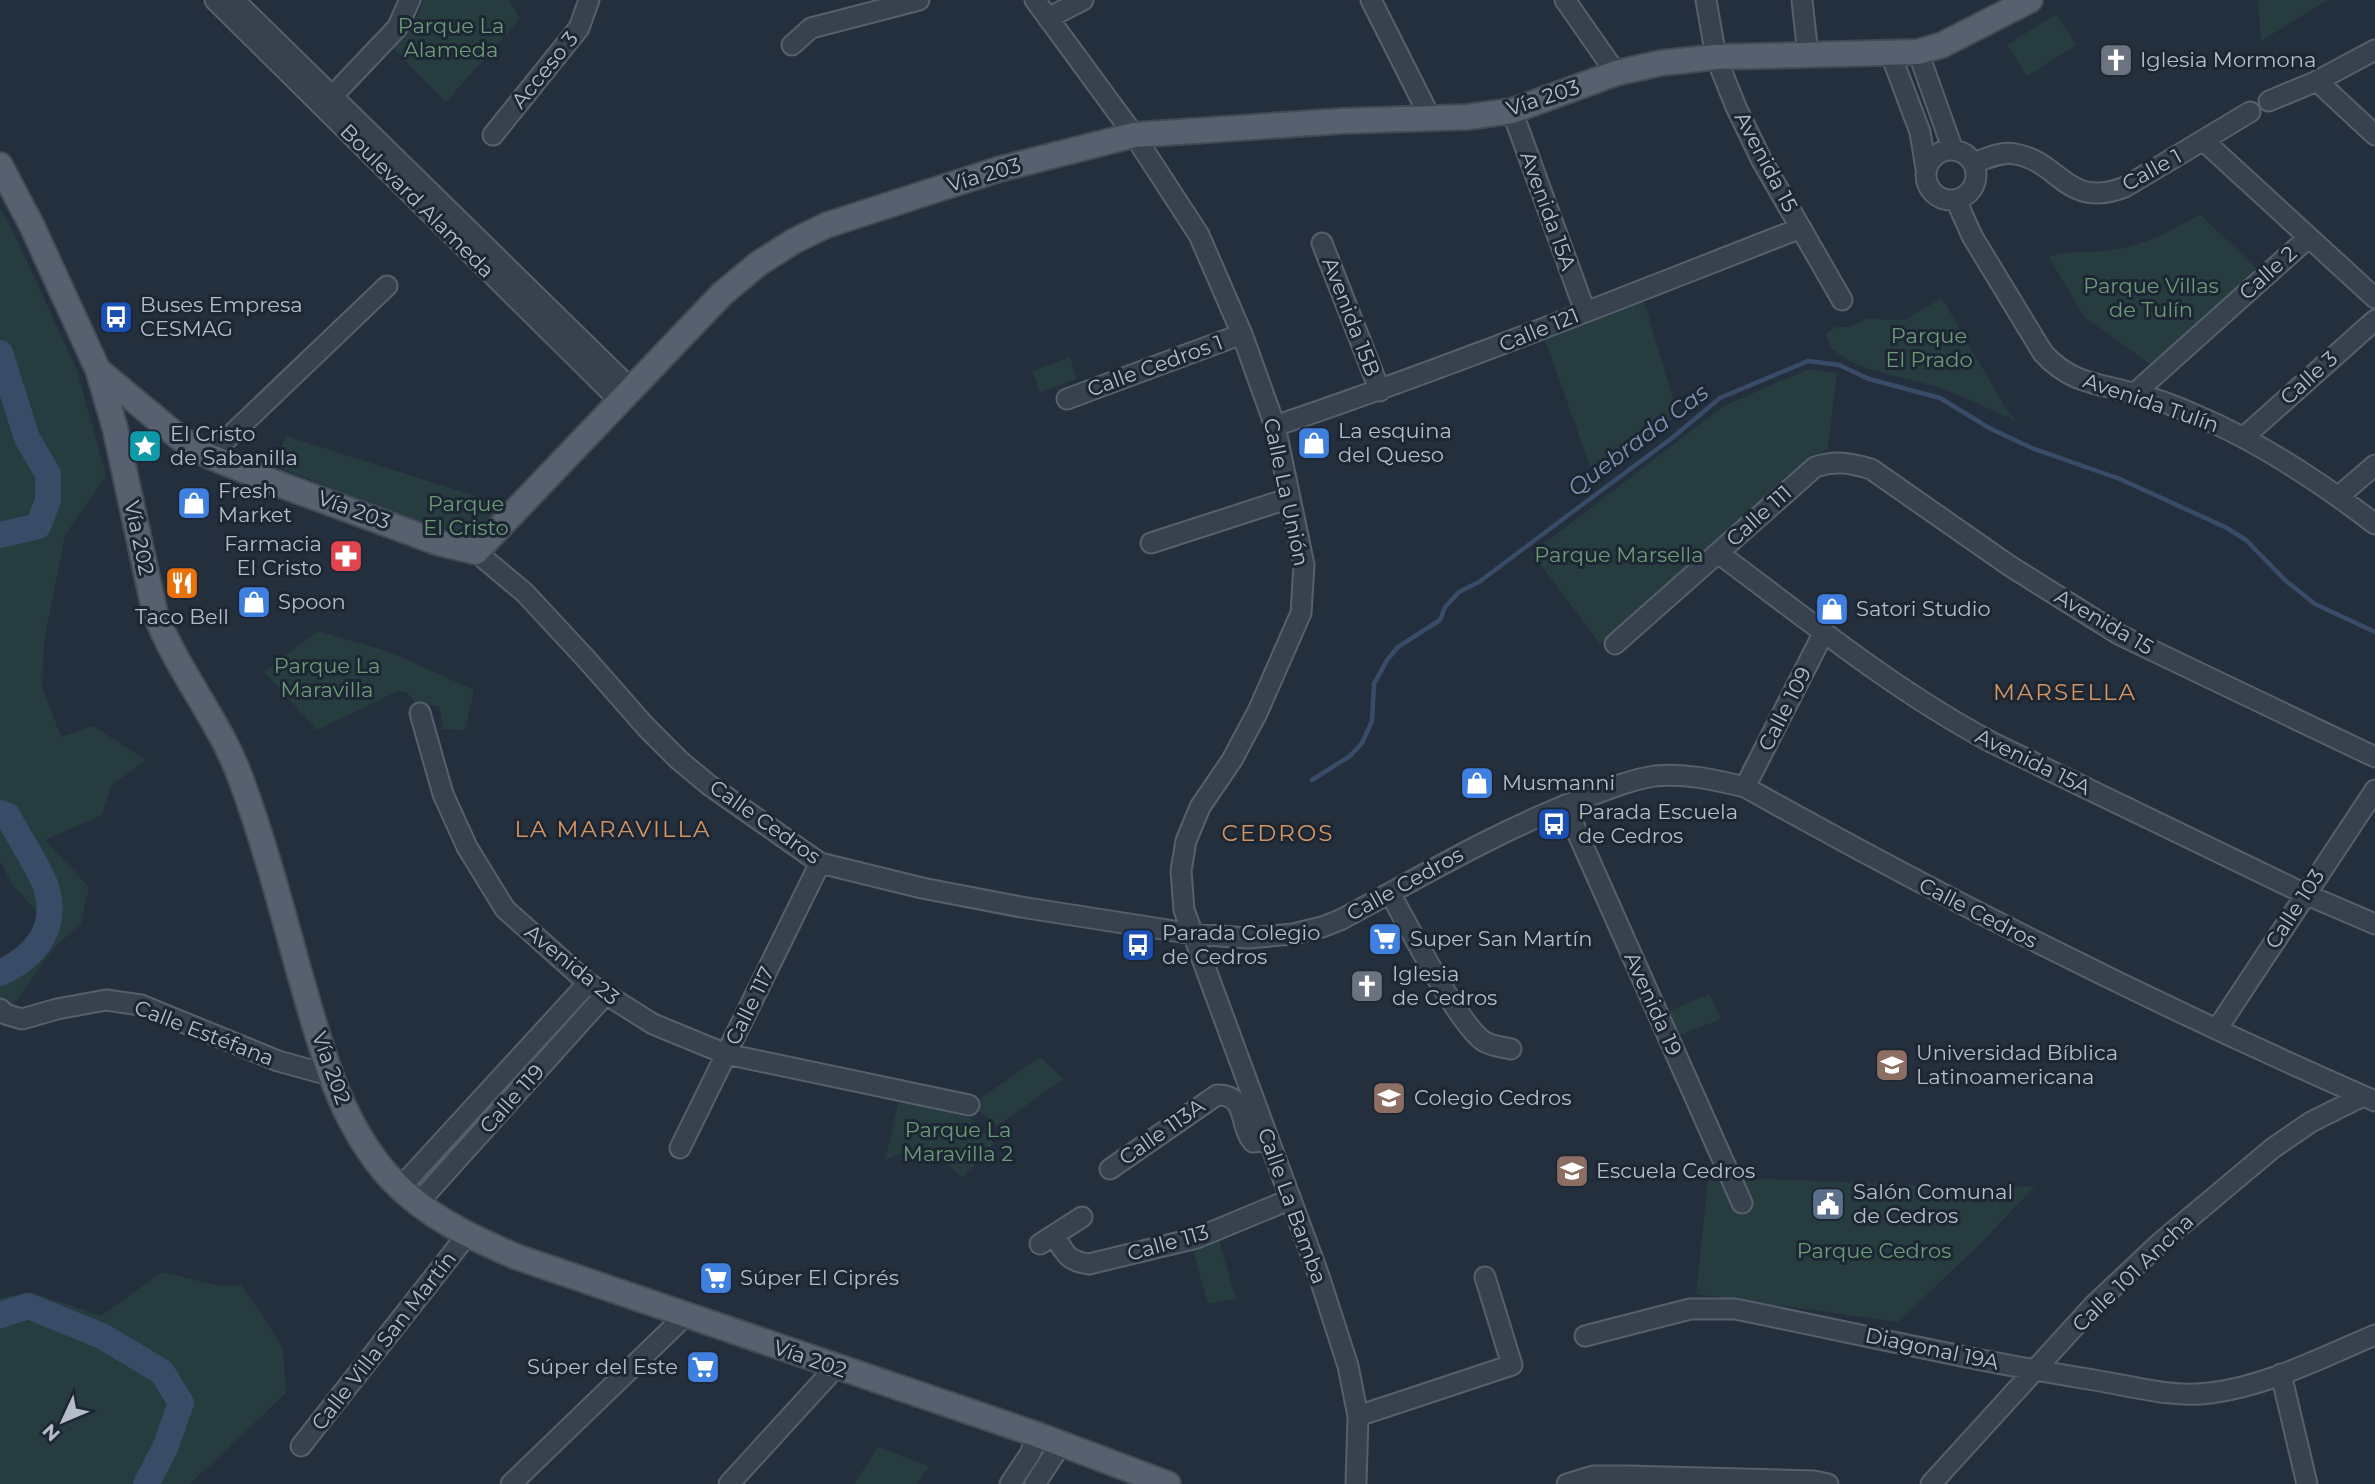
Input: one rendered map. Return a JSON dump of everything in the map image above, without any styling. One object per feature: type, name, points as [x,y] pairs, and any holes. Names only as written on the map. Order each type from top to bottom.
[{"type":"main road","name":"Vía 203","points":[[98,370],[181,439],[209,456],[439,543],[476,552],[722,294],[758,264],[794,241],[827,225],[1000,169],[1134,135],[1342,121],[1466,117],[1512,111],[1616,73],[1661,63],[1716,57],[1891,55],[1918,52],[1942,46],[2030,0]]},
{"type":"main road","name":"Vía 202","points":[[0,165],[32,226],[98,370],[118,442],[155,613],[165,639],[239,774],[258,825],[329,1075],[360,1140],[409,1195],[467,1235],[517,1257],[1038,1435],[1168,1484]]},
{"type":"main road","points":[[118,442],[140,421],[153,417]]},
{"type":"street","name":"Boulevard Alameda","points":[[215,0],[327,102],[626,395]]},
{"type":"street","name":"Boulevard Alameda","points":[[234,0],[327,102]]},
{"type":"street","points":[[327,102],[397,28],[410,0]]},
{"type":"street","name":"Acceso 3","points":[[493,135],[579,28],[589,0]]},
{"type":"street","points":[[792,45],[811,28],[919,0]]},
{"type":"street","name":"Calle La Unión","points":[[1035,0],[1134,135],[1199,234],[1242,334],[1275,426],[1304,565],[1301,613],[1258,711],[1232,760],[1200,807],[1186,841],[1181,887],[1184,911],[1193,934]]},
{"type":"street","points":[[1048,18],[1083,0]]},
{"type":"street","points":[[1371,0],[1430,117]]},
{"type":"street","points":[[1565,0],[1616,73]]},
{"type":"street","name":"Avenida 15","points":[[1706,0],[1716,57],[1761,159],[1842,300]]},
{"type":"street","points":[[1802,0],[1808,55]]},
{"type":"street","points":[[2269,101],[2317,81],[2375,50]]},
{"type":"street","points":[[1918,52],[1953,150]]},
{"type":"street","points":[[1891,55],[1920,132],[1928,185],[1933,192],[1948,200],[1956,200],[1974,186],[1973,163],[1961,152],[1953,150],[1939,153],[1933,157],[1926,169]]},
{"type":"street","points":[[2317,81],[2375,135]]},
{"type":"street","name":"Avenida 15A","points":[[1512,111],[1585,311]]},
{"type":"street","name":"Calle 1","points":[[1973,163],[2013,153],[2027,157],[2075,189],[2096,193],[2111,192],[2125,187],[2250,112]]},
{"type":"street","points":[[2204,141],[2375,298]]},
{"type":"street","name":"Avenida Tulín","points":[[1956,200],[1972,236],[2043,353],[2054,366],[2089,384],[2135,393],[2195,414],[2244,437],[2339,496],[2375,524]]},
{"type":"street","name":"Calle 121","points":[[1275,426],[1488,351],[1801,228]]},
{"type":"street","name":"Calle 2","points":[[2135,393],[2308,237]]},
{"type":"street","name":"Avenida 15B","points":[[1322,243],[1380,391]]},
{"type":"street","points":[[209,456],[387,286]]},
{"type":"street","name":"Calle 3","points":[[2244,437],[2375,320]]},
{"type":"street","name":"Calle Cedros 1","points":[[1068,399],[1242,334]]},
{"type":"street","name":"Calle 111","points":[[1615,644],[1815,467],[1831,461],[1848,463]]},
{"type":"street","name":"Avenida 15","points":[[1848,463],[1871,469],[2010,566],[2120,635],[2375,757]]},
{"type":"street","points":[[2339,496],[2375,465]]},
{"type":"street","points":[[1151,543],[1290,498]]},
{"type":"street","name":"Calle Cedros","points":[[476,552],[524,593],[679,760],[709,785],[820,863],[922,888],[1103,922],[1193,934],[1248,937],[1293,934],[1340,920],[1483,841],[1564,805],[1655,776],[1706,777],[1745,787],[1988,919],[2369,1099]]},
{"type":"street","name":"Avenida 15A","points":[[1718,552],[1824,632],[1949,719],[2305,894],[2375,924]]},
{"type":"street","name":"Calle 109","points":[[1745,787],[1824,632]]},
{"type":"street","name":"Avenida 23","points":[[420,713],[443,794],[467,848],[505,909],[588,983],[653,1024],[726,1054],[969,1105]]},
{"type":"street","name":"Calle 103","points":[[2217,1029],[2375,790]]},
{"type":"street","name":"Avenida 19","points":[[1564,805],[1742,1203]]},
{"type":"street","name":"Calle 117","points":[[680,1148],[820,863]]},
{"type":"street","points":[[1390,893],[1469,1028],[1486,1043],[1511,1049]]},
{"type":"street","name":"Calle La Bamba","points":[[1193,934],[1319,1276],[1348,1367],[1358,1416],[1356,1484]]},
{"type":"street","name":"Calle 119","points":[[409,1195],[588,983]]},
{"type":"street","name":"Calle 119","points":[[409,1195],[605,995]]},
{"type":"street","name":"Calle Estéfana","points":[[0,1009],[5,1014],[22,1019],[106,1000],[141,1005],[278,1061],[329,1075]]},
{"type":"street","name":"Calle 113A","points":[[1110,1169],[1217,1095],[1224,1094],[1235,1102],[1244,1115],[1245,1132],[1253,1142],[1268,1140]]},
{"type":"street","name":"Calle 101 Ancha","points":[[1931,1484],[2094,1305],[2161,1242],[2273,1148],[2299,1130],[2369,1099]]},
{"type":"street","name":"Calle 113","points":[[1082,1217],[1047,1239],[1077,1263],[1089,1264],[1197,1238],[1291,1199]]},
{"type":"street","name":"Calle Villa San Martín","points":[[301,1446],[467,1235]]},
{"type":"street","points":[[1358,1416],[1512,1365],[1485,1277]]},
{"type":"street","name":"Diagonal 19A","points":[[1585,1336],[1690,1309],[1735,1308],[2036,1371],[2174,1393],[2209,1394],[2281,1374],[2375,1335]]},
{"type":"street","points":[[511,1484],[685,1316]]},
{"type":"street","points":[[729,1484],[835,1367]]},
{"type":"street","points":[[2281,1374],[2307,1484]]},
{"type":"street","points":[[1010,1484],[1030,1454],[1038,1435]]},
{"type":"street","points":[[1035,1484],[1061,1444]]},
{"type":"street","points":[[1566,1484],[1593,1476],[1790,1480],[1828,1484]]},
{"type":"green space","name":"Parque La Alameda","points":[[423,0],[509,0],[520,19],[446,102],[392,47],[415,24]]},
{"type":"green space","points":[[2258,0],[2328,0],[2261,41]]},
{"type":"green space","points":[[2056,14],[2077,45],[2027,76],[2007,45]]},
{"type":"green space","points":[[0,208],[77,370],[106,476],[65,535],[44,641],[42,686],[61,737],[93,726],[146,760],[111,786],[102,815],[45,840],[89,887],[81,923],[55,947],[8,1012],[0,1001],[0,980],[48,924],[12,884],[0,861]]},
{"type":"green space","name":"Parque Villas de Tulín","points":[[2200,214],[2260,272],[2154,367],[2084,317],[2049,257],[2062,253],[2103,251],[2142,243]]},
{"type":"green space","name":"Parque El Prado","points":[[1942,298],[2006,409],[2017,421],[1942,388],[1872,370],[1849,361],[1832,349],[1825,334],[1836,327],[1849,327],[1867,319],[1905,320]]},
{"type":"green space","points":[[1644,301],[1678,415],[1595,480],[1545,340]]},
{"type":"green space","points":[[1070,357],[1077,379],[1040,392],[1032,371]]},
{"type":"green space","name":"Parque Marsella","points":[[1808,369],[1837,373],[1828,448],[1600,644],[1532,553],[1722,407]]},
{"type":"green space","name":"Parque El Cristo","points":[[286,436],[507,506],[475,540],[462,540],[273,465]]},
{"type":"green space","name":"Parque La Maravilla","points":[[318,631],[390,652],[474,690],[465,730],[443,729],[439,706],[416,703],[406,692],[398,691],[317,730],[264,672]]},
{"type":"green space","points":[[1710,994],[1721,1019],[1680,1035],[1669,1011]]},
{"type":"green space","points":[[1040,1057],[1063,1079],[997,1126],[975,1107],[975,1102]]},
{"type":"green space","name":"Parque La Maravilla 2","points":[[899,1100],[971,1118],[994,1143],[962,1178],[945,1163],[922,1153],[907,1152],[885,1160]]},
{"type":"green space","name":"Parque Cedros","points":[[1771,1179],[1959,1187],[2035,1186],[1983,1241],[1898,1322],[1696,1294],[1708,1180]]},
{"type":"green space","points":[[1218,1237],[1236,1299],[1208,1304],[1192,1247]]},
{"type":"green space","points":[[162,1272],[219,1286],[241,1285],[283,1349],[286,1393],[190,1484],[0,1484],[0,1298],[30,1292],[101,1316]]},
{"type":"green space","points":[[878,1447],[929,1466],[917,1484],[854,1484]]},
{"type":"waterway","points":[[0,353],[27,438],[48,474],[48,501],[38,526],[0,535]]},
{"type":"waterway","name":"Quebrada Cas","points":[[1312,780],[1350,756],[1362,743],[1372,721],[1374,684],[1387,660],[1398,647],[1440,620],[1445,607],[1459,592],[1479,582],[1672,438],[1720,398],[1808,361],[1839,365],[1869,379],[1940,398],[1991,429],[2032,448],[2120,479],[2227,528],[2246,540],[2286,581],[2315,604],[2375,632]]},
{"type":"waterway","points":[[0,813],[8,816],[34,861],[46,887],[49,902],[49,915],[41,939],[24,959],[0,973]]},
{"type":"waterway","points":[[0,1315],[28,1306],[102,1336],[162,1372],[181,1403],[165,1448],[146,1484]]},
{"type":"place","name":"Iglesia Mormona","points":[[2116,60]]},
{"type":"place","name":"Buses Empresa CESMAG","points":[[116,317]]},
{"type":"place","name":"La esquina del Queso","points":[[1314,443]]},
{"type":"place","name":"El Cristo de Sabanilla","points":[[145,446]]},
{"type":"place","name":"Fresh Market","points":[[194,503]]},
{"type":"place","name":"Farmacia El Cristo","points":[[346,556]]},
{"type":"place","name":"Taco Bell","points":[[182,583]]},
{"type":"place","name":"Spoon","points":[[254,602]]},
{"type":"place","name":"Satori Studio","points":[[1832,609]]},
{"type":"place","name":"Musmanni","points":[[1477,783]]},
{"type":"place","name":"Parada Escuela de Cedros","points":[[1554,824]]},
{"type":"place","name":"Super San Martín","points":[[1385,939]]},
{"type":"place","name":"Parada Colegio de Cedros","points":[[1138,945]]},
{"type":"place","name":"Iglesia de Cedros","points":[[1367,986]]},
{"type":"place","name":"Universidad Bíblica Latinoamericana","points":[[1892,1065]]},
{"type":"place","name":"Colegio Cedros","points":[[1389,1098]]},
{"type":"place","name":"Escuela Cedros","points":[[1572,1171]]},
{"type":"place","name":"Salón Comunal de Cedros","points":[[1828,1204]]},
{"type":"place","name":"Súper El Ciprés","points":[[716,1278]]},
{"type":"place","name":"Súper del Este","points":[[703,1367]]},
{"type":"district","name":"MARSELLA","points":[[2065,692]]},
{"type":"district","name":"LA MARAVILLA","points":[[613,829]]},
{"type":"district","name":"CEDROS","points":[[1278,833]]}]
